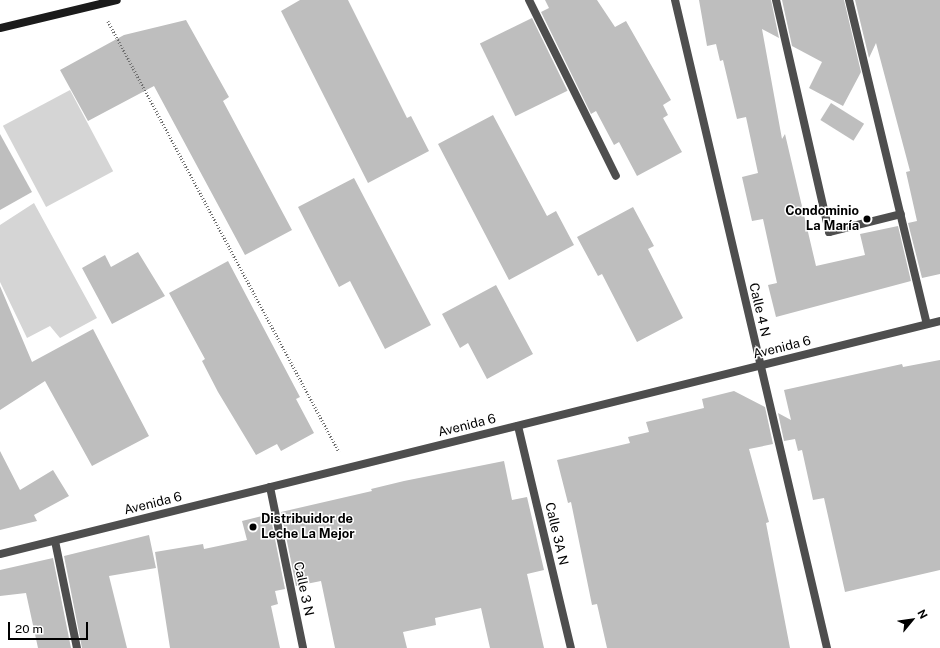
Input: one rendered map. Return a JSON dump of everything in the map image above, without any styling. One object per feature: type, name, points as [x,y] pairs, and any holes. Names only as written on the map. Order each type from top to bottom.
[{"type":"street","points":[[0,28],[117,0]]},
{"type":"street","points":[[529,0],[616,176]]},
{"type":"street","name":"Calle 4 N","points":[[674,0],[827,648]]},
{"type":"street","points":[[776,0],[829,232],[901,214]]},
{"type":"street","points":[[849,0],[927,324]]},
{"type":"street","name":"Avenida 6","points":[[0,554],[940,321]]},
{"type":"street","name":"Calle 3A N","points":[[518,426],[571,648]]},
{"type":"street","name":"Calle 3 N","points":[[270,487],[303,648]]},
{"type":"street","points":[[55,541],[77,648]]},
{"type":"path","points":[[98,4],[348,468]]},
{"type":"shaded area","points":[[70,90],[113,171],[46,207],[3,126]]},
{"type":"shaded area","points":[[34,203],[97,318],[60,338],[50,326],[27,338],[0,282],[0,225]]},
{"type":"building","points":[[300,0],[348,0],[407,118],[411,116],[429,151],[368,183],[281,11]]},
{"type":"building","points":[[545,0],[597,0],[615,27],[626,21],[671,100],[663,105],[668,115],[663,118],[682,152],[637,176],[619,142],[614,145],[596,111],[591,114],[541,12],[549,8]]},
{"type":"building","points":[[699,0],[771,0],[779,38],[762,29],[782,139],[785,134],[816,266],[865,255],[860,234],[898,226],[911,281],[776,317],[768,285],[777,283],[763,219],[752,221],[742,177],[758,173],[746,117],[737,119],[723,60],[720,61],[716,44],[707,46]]},
{"type":"building","points":[[782,0],[844,0],[861,72],[843,106],[809,88],[822,62],[792,46]]},
{"type":"building","points":[[855,0],[940,0],[940,274],[922,278],[908,223],[917,221],[906,172],[910,171],[876,43],[869,58]]},
{"type":"building","points":[[532,18],[568,91],[515,116],[480,43]]},
{"type":"building","points":[[186,20],[229,97],[223,101],[292,230],[245,255],[154,86],[88,121],[60,70],[124,35]]},
{"type":"building","points":[[831,103],[864,124],[853,141],[820,120]]},
{"type":"building","points":[[493,115],[547,216],[556,211],[574,245],[509,280],[438,144]]},
{"type":"building","points":[[0,134],[32,192],[0,210]]},
{"type":"building","points":[[354,178],[431,325],[385,349],[350,281],[339,287],[298,207]]},
{"type":"building","points":[[633,207],[654,246],[648,249],[683,318],[637,342],[602,274],[598,276],[577,237]]},
{"type":"building","points":[[138,252],[165,296],[112,324],[82,268],[105,255],[111,267]]},
{"type":"building","points":[[228,261],[300,397],[296,399],[314,433],[281,451],[277,444],[256,455],[218,392],[202,361],[205,359],[169,293]]},
{"type":"building","points":[[496,285],[533,354],[487,379],[468,343],[460,348],[442,314]]},
{"type":"building","points":[[0,286],[32,362],[93,329],[149,436],[92,466],[45,381],[0,410]]},
{"type":"building","points":[[940,360],[940,570],[845,592],[824,498],[813,500],[802,450],[798,451],[795,439],[784,441],[778,413],[791,420],[784,390],[902,364],[903,367]]},
{"type":"building","points":[[734,391],[765,407],[773,444],[749,449],[769,522],[766,523],[790,648],[607,648],[597,604],[592,605],[571,502],[568,503],[557,460],[630,443],[628,437],[649,432],[646,422],[704,408],[702,399]]},
{"type":"building","points":[[0,451],[20,490],[53,470],[69,496],[34,515],[37,521],[0,530]]},
{"type":"building","points":[[504,461],[512,500],[527,497],[544,570],[527,574],[544,648],[490,648],[481,608],[435,618],[436,625],[403,632],[407,648],[335,648],[321,581],[296,586],[281,512],[372,491],[371,489],[404,481]]},
{"type":"building","points":[[270,514],[285,589],[275,591],[278,604],[271,606],[280,648],[170,648],[155,552],[203,544],[204,549],[247,540],[242,521]]},
{"type":"building","points":[[149,535],[156,568],[109,576],[127,648],[82,648],[64,556]]},
{"type":"building","points":[[53,558],[71,648],[38,648],[26,593],[0,596],[0,570]]},
{"type":"place","name":"Condominio La María","points":[[867,219]]},
{"type":"place","name":"Distribuidor de Leche La Mejor","points":[[253,527]]}]
